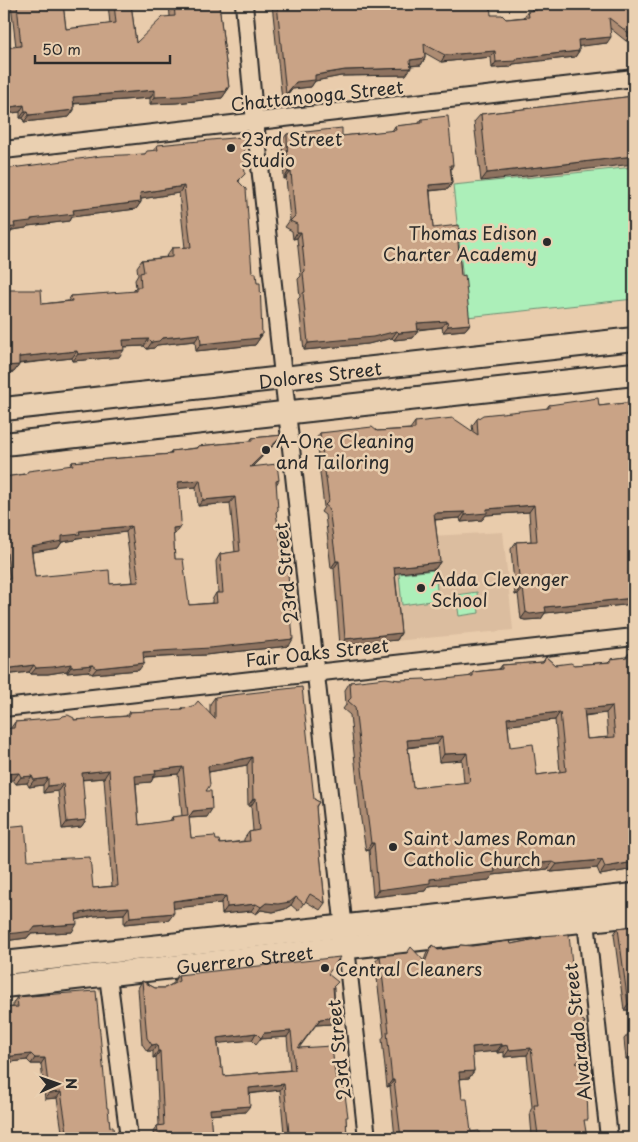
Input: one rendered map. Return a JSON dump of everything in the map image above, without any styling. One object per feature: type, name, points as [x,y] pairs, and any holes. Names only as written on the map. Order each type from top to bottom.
[{"type":"main road","name":"Dolores Street","points":[[4,409],[634,339]]},
{"type":"main road","name":"Dolores Street","points":[[4,444],[634,374]]},
{"type":"main road","name":"Guerrero Street","points":[[4,986],[108,976],[346,937],[634,895]]},
{"type":"main road","name":"Guerrero Street","points":[[4,963],[634,915]]},
{"type":"street","name":"23rd Street","points":[[244,4],[255,122],[368,1138]]},
{"type":"street","name":"Chattanooga Street","points":[[4,150],[634,78]]},
{"type":"street","name":"Fair Oaks Street","points":[[4,708],[634,636]]},
{"type":"street","name":"Alvarado Street","points":[[586,920],[609,1138]]},
{"type":"street","points":[[108,976],[129,1138]]},
{"type":"shaded area","name":"Adda Clevenger School","points":[[503,532],[513,630],[340,646],[329,547],[431,536]]},
{"type":"green space","name":"Thomas Edison Charter Academy","points":[[634,167],[634,299],[467,317],[453,185]]},
{"type":"green space","points":[[435,570],[438,600],[402,605],[399,574]]},
{"type":"green space","points":[[477,592],[479,613],[459,616],[456,595]]},
{"type":"building","points":[[17,4],[63,4],[66,29],[116,23],[114,4],[131,4],[136,43],[163,17],[175,16],[174,4],[219,4],[229,88],[226,88],[227,91],[181,96],[155,97],[155,90],[73,97],[74,110],[29,115],[28,111],[25,111],[24,105],[4,108],[4,48],[21,46]]},
{"type":"building","points":[[277,4],[313,4],[314,7],[347,4],[490,4],[491,15],[502,15],[506,19],[529,17],[528,11],[537,10],[536,4],[634,4],[634,34],[630,34],[609,18],[611,37],[578,40],[579,51],[517,58],[516,61],[496,62],[495,51],[445,55],[424,44],[425,58],[410,60],[411,68],[345,70],[315,75],[315,80],[296,82],[286,94]]},
{"type":"building","points":[[634,96],[634,156],[487,173],[481,114]]},
{"type":"building","points":[[448,116],[453,165],[450,165],[452,183],[429,185],[433,228],[459,225],[461,241],[458,242],[461,276],[465,275],[470,324],[448,326],[447,321],[417,323],[418,331],[399,333],[397,331],[373,337],[308,343],[303,293],[305,292],[303,273],[305,271],[301,232],[297,232],[297,224],[290,221],[295,216],[291,172],[288,172],[287,134],[342,128],[342,136],[396,130],[395,126],[422,123],[422,119]]},
{"type":"building","points":[[243,137],[246,162],[244,162],[245,174],[238,181],[246,189],[252,273],[256,273],[257,283],[260,283],[262,335],[259,335],[260,338],[201,344],[200,334],[162,338],[159,341],[152,342],[149,339],[123,340],[124,350],[78,354],[77,351],[19,357],[19,365],[4,366],[4,278],[6,290],[41,290],[42,304],[72,301],[71,296],[136,291],[136,287],[141,287],[140,273],[144,272],[142,260],[172,257],[172,248],[191,247],[184,186],[140,193],[141,202],[73,210],[74,214],[31,219],[31,221],[14,223],[15,227],[4,228],[4,169],[101,156],[145,154],[147,151],[158,150],[157,145]]},
{"type":"building","points":[[598,398],[599,406],[634,402],[634,598],[545,607],[546,612],[530,614],[526,612],[523,588],[520,588],[516,542],[537,541],[534,505],[487,509],[487,513],[465,515],[465,512],[434,513],[440,562],[394,567],[401,633],[345,639],[339,561],[336,561],[329,508],[325,505],[329,501],[320,433],[372,427],[377,431],[415,429],[415,422],[453,418],[478,435],[477,419],[483,415],[549,408],[549,405]]},
{"type":"building","points":[[283,435],[250,467],[277,464],[279,480],[276,481],[278,510],[276,512],[281,546],[286,548],[293,639],[210,648],[143,652],[144,663],[97,668],[93,665],[71,667],[71,664],[36,668],[34,665],[4,669],[4,580],[10,579],[7,553],[4,553],[4,477],[26,474],[28,471],[73,465],[72,462],[172,454],[171,451],[198,448],[198,446],[252,441],[252,438]],"holes":[[[200,480],[203,500],[235,497],[240,551],[220,554],[223,593],[216,593],[217,603],[189,605],[183,559],[175,559],[173,528],[180,527],[181,521],[178,482]],[[131,526],[139,582],[110,584],[109,570],[35,577],[31,547],[62,541],[62,536],[80,534],[79,531]]]},
{"type":"building","points":[[634,652],[634,862],[605,867],[602,860],[494,867],[495,872],[430,879],[430,883],[378,890],[374,843],[371,843],[355,707],[348,701],[351,698],[350,682],[386,678],[399,680],[425,679],[427,681],[473,676],[473,672],[502,669],[502,665],[543,662],[546,657],[555,665],[611,662],[611,659],[627,657],[629,653]],"holes":[[[612,706],[615,737],[587,739],[584,709]],[[560,712],[566,771],[537,775],[533,744],[510,747],[507,718]],[[442,737],[444,754],[467,753],[470,782],[413,788],[407,740]]]},
{"type":"building","points":[[302,687],[314,799],[319,802],[316,806],[325,903],[310,894],[304,904],[296,897],[290,902],[266,903],[261,907],[256,904],[227,907],[226,896],[195,898],[173,901],[174,913],[130,917],[129,907],[99,909],[76,914],[77,924],[35,927],[32,931],[4,934],[4,827],[25,825],[28,860],[90,857],[93,888],[118,886],[109,770],[82,773],[86,820],[67,822],[63,784],[48,786],[48,778],[34,780],[32,776],[21,777],[19,773],[4,774],[4,729],[14,728],[15,722],[61,718],[68,715],[74,718],[74,720],[129,716],[129,712],[183,709],[193,707],[198,701],[215,719],[215,697]],"holes":[[[252,757],[253,799],[256,798],[259,830],[249,832],[250,841],[220,844],[215,836],[191,838],[189,817],[193,811],[212,809],[211,791],[206,791],[210,785],[208,766]],[[183,767],[188,815],[172,817],[173,820],[139,825],[135,776],[156,774],[155,770]]]},
{"type":"building","points":[[634,926],[634,1004],[628,1004],[618,928]]},
{"type":"building","points":[[569,934],[577,1016],[585,1022],[572,1034],[583,1040],[585,1055],[576,1063],[586,1070],[587,1077],[580,1084],[587,1091],[588,1120],[584,1120],[587,1138],[530,1138],[530,1136],[538,1135],[534,1105],[538,1105],[531,1048],[509,1050],[508,1045],[502,1046],[502,1044],[472,1047],[474,1071],[459,1072],[462,1099],[467,1099],[471,1132],[479,1131],[480,1138],[401,1138],[394,1080],[392,1080],[387,1032],[389,1032],[380,956],[407,953],[411,947],[425,962],[432,945],[438,950],[459,947],[460,945],[472,946],[510,941],[511,944],[542,938],[541,936]]},
{"type":"building","points":[[340,957],[328,974],[338,982],[333,987],[334,999],[340,1004],[335,1011],[336,1017],[320,1019],[298,1048],[332,1046],[335,1074],[337,1080],[344,1087],[348,1117],[346,1117],[347,1138],[255,1138],[255,1136],[289,1133],[284,1084],[249,1088],[250,1106],[210,1109],[212,1138],[159,1138],[157,1126],[164,1125],[160,1051],[158,1051],[157,1044],[152,1045],[147,1038],[142,981],[155,988],[165,988],[179,981],[178,975]],"holes":[[[291,1031],[295,1070],[224,1076],[223,1068],[221,1068],[217,1038],[256,1033],[261,1038],[264,1033]]]},
{"type":"building","points":[[96,991],[107,1108],[110,1127],[113,1127],[114,1138],[68,1138],[61,1092],[49,1093],[45,1058],[35,1058],[31,1054],[4,1057],[4,1008],[18,1007],[17,997]]},
{"type":"building","points":[[634,1032],[634,1065],[633,1052],[630,1053],[629,1033]]},
{"type":"place","name":"23rd Street Studio","points":[[231,148]]},
{"type":"place","name":"Thomas Edison Charter Academy","points":[[547,242]]},
{"type":"place","name":"A-One Cleaning and Tailoring","points":[[266,450]]},
{"type":"place","name":"Adda Clevenger School","points":[[421,588]]},
{"type":"place","name":"Saint James Roman Catholic Church","points":[[393,847]]},
{"type":"place","name":"Central Cleaners","points":[[325,968]]}]
